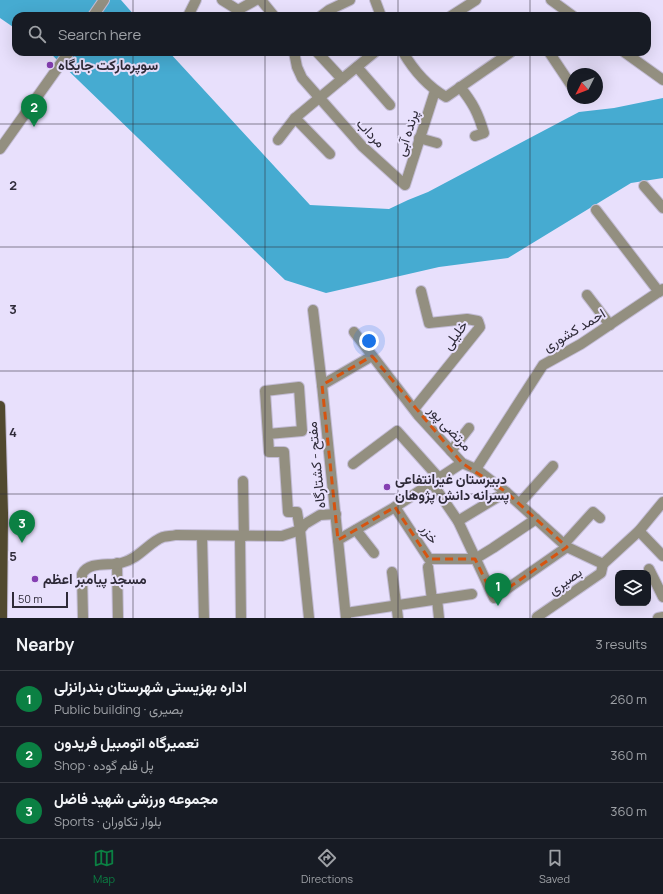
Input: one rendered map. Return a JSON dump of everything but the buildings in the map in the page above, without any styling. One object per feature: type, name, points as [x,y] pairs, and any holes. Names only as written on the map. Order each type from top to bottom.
[{"type":"main road","points":[[0,406],[2,610]]},
{"type":"street","points":[[96,12],[104,0]]},
{"type":"street","points":[[190,12],[196,0]]},
{"type":"street","points":[[222,0],[238,10],[256,0]]},
{"type":"street","points":[[261,0],[271,12]]},
{"type":"street","points":[[326,12],[350,0]]},
{"type":"street","points":[[375,0],[380,12]]},
{"type":"street","points":[[457,12],[476,0]]},
{"type":"street","points":[[551,0],[568,12]]},
{"type":"street","points":[[559,12],[563,8]]},
{"type":"street","points":[[0,149],[65,56]]},
{"type":"street","name":"مرداب","points":[[295,56],[297,68],[302,78],[362,146],[405,185]]},
{"type":"street","points":[[321,56],[342,79]]},
{"type":"street","points":[[278,140],[295,118],[370,56]]},
{"type":"street","points":[[405,56],[412,68],[435,91],[446,97],[505,56]]},
{"type":"street","points":[[553,56],[567,79]]},
{"type":"street","points":[[630,56],[663,80]]},
{"type":"street","points":[[357,67],[390,104]]},
{"type":"street","points":[[460,87],[473,103],[484,133],[475,136]]},
{"type":"street","name":"پرنده آبی","points":[[405,185],[435,91]]},
{"type":"street","points":[[295,118],[330,154]]},
{"type":"street","points":[[419,138],[437,143]]},
{"type":"street","points":[[644,186],[663,208]]},
{"type":"street","points":[[596,210],[661,291]]},
{"type":"street","name":"خلیلی","points":[[414,409],[480,327],[478,321],[467,319],[429,323],[421,291]]},
{"type":"street","name":"احمد کشوری","points":[[476,469],[543,365],[581,344],[661,291]]},
{"type":"street","points":[[587,295],[610,325]]},
{"type":"street","name":"مفتح - کشتارگاه","points":[[313,310],[346,616]]},
{"type":"street","name":"مرتضی پور","points":[[354,332],[414,409],[462,463],[476,469],[520,503],[565,545],[603,564]]},
{"type":"street","points":[[322,385],[372,356]]},
{"type":"street","points":[[268,434],[302,431],[299,387],[265,391],[269,452],[284,452],[288,512],[297,512],[309,618]]},
{"type":"street","points":[[451,451],[469,428]]},
{"type":"street","points":[[353,464],[398,431],[435,480],[458,521],[494,598],[565,545],[593,512],[600,518]]},
{"type":"street","points":[[338,540],[395,507],[462,463]]},
{"type":"street","points":[[520,503],[553,466]]},
{"type":"street","points":[[241,618],[243,481]]},
{"type":"street","points":[[458,521],[506,492]]},
{"type":"street","name":"بصیری","points":[[537,617],[601,573],[603,564],[639,531],[663,502]]},
{"type":"street","name":"خزر","points":[[395,507],[429,559],[475,559]]},
{"type":"street","points":[[83,618],[82,574],[84,569],[90,566],[129,560],[162,537],[176,535],[282,536],[296,533],[305,524],[320,515],[336,514]]},
{"type":"street","points":[[475,559],[536,519]]},
{"type":"street","points":[[356,530],[374,553]]},
{"type":"street","points":[[639,531],[663,556]]},
{"type":"street","points":[[202,536],[204,618]]},
{"type":"street","points":[[117,563],[118,618]]},
{"type":"street","points":[[428,567],[439,618]]},
{"type":"street","points":[[649,569],[660,582],[663,597]]},
{"type":"street","points":[[392,572],[398,618]]},
{"type":"street","points":[[346,616],[396,606],[472,594]]},
{"type":"street","points":[[658,618],[663,616]]},
{"type":"highlighted area","points":[[372,356],[462,463],[506,492],[567,547],[494,598],[475,559],[429,559],[395,507],[338,540],[322,385]]},
{"type":"water","points":[[0,0],[121,0],[132,12],[12,12],[12,26],[0,18]]},
{"type":"water","points":[[53,56],[173,56],[310,205],[389,209],[428,192],[579,112],[614,108],[663,98],[663,178],[631,183],[508,258],[439,267],[326,293],[285,280]]},
{"type":"place","name":"سوپرمارکت جایگاه","points":[[50,65]]},
{"type":"place","name":"تعمیرگاه اتومبیل فریدون","points":[[34,127]]},
{"type":"place","name":"دبیرستان غیرانتفاعی پسرانه دانش پژوهان","points":[[387,487]]},
{"type":"place","name":"مجموعه ورزشی شهید فاضل","points":[[22,543]]},
{"type":"place","name":"مسجد پیامبر اعظم","points":[[35,579]]},
{"type":"place","name":"اداره بهزیستی شهرستان بندرانزلی","points":[[498,606]]}]
